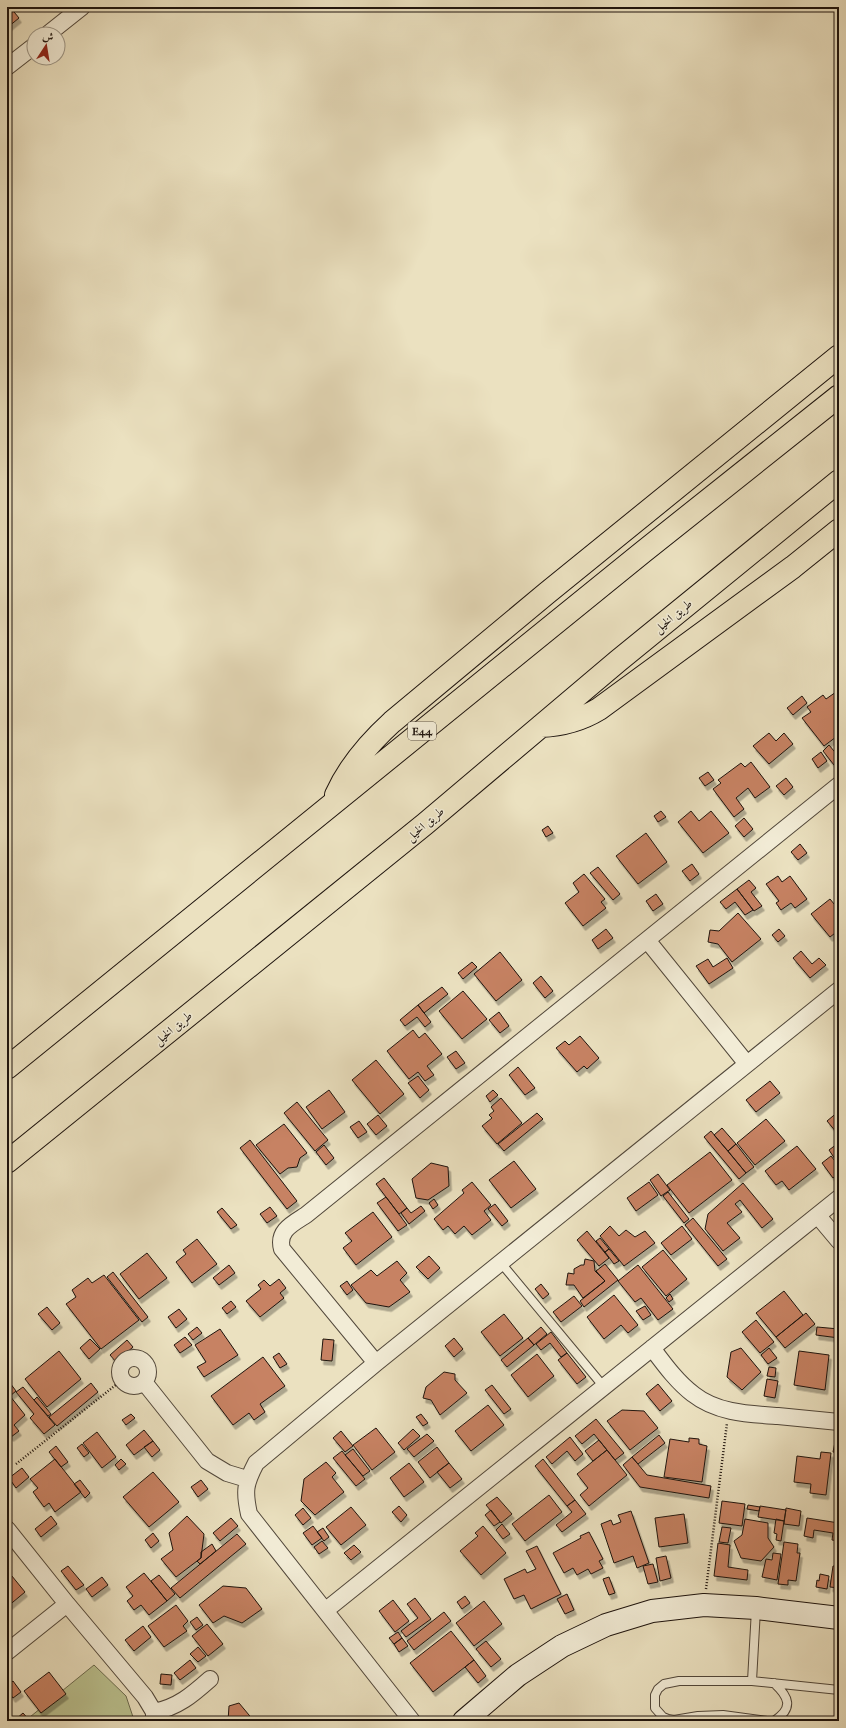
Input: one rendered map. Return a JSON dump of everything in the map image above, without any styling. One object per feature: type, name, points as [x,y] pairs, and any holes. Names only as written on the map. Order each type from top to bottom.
[{"type":"highway","points":[[331,804],[341,783],[357,759],[379,733],[547,593],[839,356]]},
{"type":"highway","name":"E44","points":[[7,1068],[643,552],[839,396]]},
{"type":"highway","name":"طريق الخيل","points":[[7,1162],[425,824],[709,586],[839,481]]},
{"type":"highway","points":[[541,726],[553,726],[577,720],[604,705],[793,567],[839,530]]},
{"type":"street","points":[[58,26],[82,7]]},
{"type":"street","points":[[7,67],[26,52]]},
{"type":"street","points":[[376,1363],[282,1249],[280,1242],[281,1235],[285,1229],[306,1215],[839,784]]},
{"type":"street","points":[[647,940],[747,1064]]},
{"type":"street","points":[[412,1721],[249,1514],[245,1497],[247,1479],[256,1463],[376,1363],[839,990]]},
{"type":"street","points":[[326,1610],[839,1198]]},
{"type":"street","points":[[818,1216],[839,1241]]},
{"type":"street","points":[[652,1348],[678,1380],[692,1394],[710,1405],[728,1411],[839,1422]]},
{"type":"street","points":[[128,1359],[137,1359],[145,1364],[147,1368],[144,1382],[135,1386],[126,1384],[122,1380],[120,1371],[124,1362],[128,1359]]},
{"type":"street","points":[[144,1382],[207,1461],[227,1473],[247,1479]]},
{"type":"street","points":[[7,1529],[66,1604],[145,1697],[154,1716],[183,1702],[210,1679]]},
{"type":"street","points":[[7,1652],[66,1604]]},
{"type":"street","points":[[464,1721],[518,1675],[562,1646],[599,1628],[652,1612],[704,1605],[756,1608],[839,1618]]},
{"type":"lane","points":[[500,1263],[604,1387]]},
{"type":"lane","points":[[752,1681],[756,1608]]},
{"type":"lane","points":[[767,1721],[723,1715],[698,1716],[674,1720],[668,1719],[658,1713],[654,1702],[658,1689],[664,1684],[671,1682],[752,1681],[839,1690]]},
{"type":"lane","points":[[774,1683],[786,1696],[787,1704],[785,1712],[774,1721]]},
{"type":"path","points":[[16,1464],[122,1380]]},
{"type":"path","points":[[704,1605],[728,1411]]},
{"type":"green space","points":[[94,1665],[126,1696],[133,1717],[130,1721],[25,1721]]},
{"type":"building","points":[[7,7],[10,7],[19,18],[8,27]]},
{"type":"building","points":[[836,692],[839,697],[839,742],[836,737],[824,746],[802,718],[811,712],[807,707],[823,695],[826,699]]},
{"type":"building","points":[[802,696],[807,703],[793,715],[787,708]]},
{"type":"building","points":[[769,733],[776,741],[784,733],[793,744],[769,764],[753,746]]},
{"type":"building","points":[[829,745],[839,757],[839,761],[834,765],[823,751]]},
{"type":"building","points":[[821,752],[827,761],[818,768],[812,759]]},
{"type":"building","points":[[751,762],[770,787],[755,798],[748,788],[736,798],[744,809],[734,817],[713,789],[721,783],[718,780],[741,763],[745,767]]},
{"type":"building","points":[[708,772],[714,780],[705,786],[699,778]]},
{"type":"building","points":[[786,778],[793,787],[784,795],[776,786]]},
{"type":"building","points":[[661,811],[666,817],[658,822],[654,816]]},
{"type":"building","points":[[691,811],[699,821],[711,811],[729,833],[703,853],[678,822]]},
{"type":"building","points":[[744,818],[753,829],[744,837],[735,826]]},
{"type":"building","points":[[548,826],[553,833],[546,837],[542,830]]},
{"type":"building","points":[[646,833],[667,862],[638,884],[616,856]]},
{"type":"building","points":[[800,844],[807,853],[798,860],[791,852]]},
{"type":"building","points":[[692,864],[699,874],[690,881],[682,871]]},
{"type":"building","points":[[598,867],[620,894],[613,900],[590,873]]},
{"type":"building","points":[[584,874],[605,899],[601,902],[606,908],[583,926],[565,903],[579,892],[573,883]]},
{"type":"building","points":[[778,876],[782,882],[790,876],[807,899],[795,908],[791,903],[781,910],[776,903],[779,901],[766,884]]},
{"type":"building","points":[[749,880],[756,888],[751,892],[762,906],[754,911],[737,889]]},
{"type":"building","points":[[737,889],[753,910],[745,915],[735,902],[726,909],[720,902]]},
{"type":"building","points":[[656,894],[663,904],[653,911],[646,901]]},
{"type":"building","points":[[830,899],[839,910],[839,930],[830,937],[811,914]]},
{"type":"building","points":[[738,913],[761,939],[732,962],[718,944],[708,942],[710,930],[719,931]]},
{"type":"building","points":[[606,929],[613,938],[598,949],[592,940]]},
{"type":"building","points":[[779,929],[785,936],[778,942],[772,935]]},
{"type":"building","points":[[801,951],[812,964],[819,958],[826,965],[810,978],[793,958]]},
{"type":"building","points":[[500,952],[522,980],[496,1001],[474,974]]},
{"type":"building","points":[[727,958],[733,968],[709,984],[696,966],[708,959],[713,967]]},
{"type":"building","points":[[472,962],[477,967],[463,979],[458,973]]},
{"type":"building","points":[[541,976],[553,991],[545,998],[533,983]]},
{"type":"building","points":[[442,987],[448,994],[424,1013],[418,1005]]},
{"type":"building","points":[[463,991],[487,1019],[462,1039],[439,1011]]},
{"type":"building","points":[[418,1005],[431,1022],[425,1027],[417,1017],[405,1026],[400,1020]]},
{"type":"building","points":[[499,1012],[509,1026],[500,1033],[489,1020]]},
{"type":"building","points":[[413,1030],[419,1038],[425,1033],[442,1054],[427,1066],[434,1075],[425,1081],[418,1072],[409,1079],[387,1051]]},
{"type":"building","points":[[580,1036],[599,1058],[587,1069],[584,1066],[577,1072],[556,1048],[565,1041],[569,1045]]},
{"type":"building","points":[[456,1051],[465,1063],[456,1069],[447,1057]]},
{"type":"building","points":[[376,1060],[404,1094],[380,1114],[352,1080]]},
{"type":"building","points":[[518,1067],[535,1088],[525,1095],[509,1075]]},
{"type":"building","points":[[418,1076],[429,1090],[420,1098],[408,1083]]},
{"type":"building","points":[[770,1081],[780,1093],[756,1112],[746,1100]]},
{"type":"building","points":[[329,1090],[345,1112],[322,1129],[306,1107]]},
{"type":"building","points":[[493,1090],[498,1095],[490,1102],[486,1096]]},
{"type":"building","points":[[501,1098],[522,1123],[497,1144],[482,1126],[492,1118],[489,1115],[494,1111],[491,1107]]},
{"type":"building","points":[[297,1102],[328,1140],[315,1151],[284,1113]]},
{"type":"building","points":[[839,1111],[839,1132],[837,1133],[827,1121]]},
{"type":"building","points":[[537,1113],[543,1119],[504,1151],[498,1144]]},
{"type":"building","points":[[378,1115],[387,1126],[376,1135],[367,1124]]},
{"type":"building","points":[[766,1119],[785,1141],[755,1165],[737,1143]]},
{"type":"building","points":[[359,1121],[367,1132],[358,1138],[350,1127]]},
{"type":"building","points":[[284,1124],[307,1153],[300,1158],[297,1167],[288,1168],[280,1174],[256,1145]]},
{"type":"building","points":[[722,1128],[736,1144],[728,1151],[714,1135]]},
{"type":"building","points":[[711,1131],[746,1173],[739,1179],[704,1137]]},
{"type":"building","points":[[250,1140],[297,1201],[287,1209],[240,1148]]},
{"type":"building","points":[[736,1144],[754,1167],[746,1173],[728,1151]]},
{"type":"building","points":[[837,1144],[839,1147],[839,1156],[835,1159],[829,1150]]},
{"type":"building","points":[[324,1145],[334,1158],[326,1165],[316,1152]]},
{"type":"building","points":[[797,1146],[816,1169],[789,1190],[782,1181],[776,1185],[765,1171]]},
{"type":"building","points":[[710,1152],[732,1180],[689,1213],[667,1185]]},
{"type":"building","points":[[831,1156],[839,1166],[839,1173],[833,1178],[822,1163]]},
{"type":"building","points":[[514,1161],[536,1189],[511,1208],[489,1180]]},
{"type":"building","points":[[431,1163],[448,1167],[449,1186],[428,1200],[416,1198],[412,1179]]},
{"type":"building","points":[[658,1174],[670,1190],[661,1196],[650,1180]]},
{"type":"building","points":[[384,1178],[407,1208],[399,1214],[376,1184]]},
{"type":"building","points":[[472,1182],[491,1205],[484,1211],[491,1220],[472,1235],[464,1226],[455,1234],[448,1226],[443,1230],[434,1219],[464,1193],[462,1190]]},
{"type":"building","points":[[649,1182],[658,1195],[636,1211],[627,1198]]},
{"type":"building","points":[[743,1183],[773,1219],[762,1228],[740,1200],[735,1204],[742,1212],[727,1223],[740,1238],[723,1251],[705,1229],[708,1214]]},
{"type":"building","points":[[668,1192],[689,1219],[684,1223],[663,1196]]},
{"type":"building","points":[[386,1197],[407,1225],[398,1231],[377,1203]]},
{"type":"building","points":[[434,1199],[438,1205],[433,1209],[429,1203]]},
{"type":"building","points":[[495,1204],[508,1221],[502,1226],[488,1209]]},
{"type":"building","points":[[421,1206],[425,1211],[409,1224],[401,1213],[407,1208],[411,1213]]},
{"type":"building","points":[[270,1207],[277,1216],[267,1223],[260,1214]]},
{"type":"building","points":[[222,1208],[237,1225],[231,1229],[217,1212]]},
{"type":"building","points":[[373,1212],[392,1237],[356,1265],[343,1248],[352,1241],[345,1233]]},
{"type":"building","points":[[693,1218],[727,1259],[718,1266],[685,1225]]},
{"type":"building","points":[[610,1226],[619,1236],[626,1230],[635,1237],[645,1231],[655,1243],[624,1266],[600,1236]]},
{"type":"building","points":[[682,1226],[692,1239],[671,1255],[661,1243]]},
{"type":"building","points":[[587,1231],[609,1258],[599,1266],[577,1240]]},
{"type":"building","points":[[600,1238],[609,1249],[605,1252],[596,1241]]},
{"type":"building","points":[[197,1239],[217,1264],[192,1283],[176,1262],[186,1254],[183,1250]]},
{"type":"building","points":[[609,1249],[619,1261],[614,1264],[605,1252]]},
{"type":"building","points":[[663,1250],[687,1279],[666,1296],[642,1267]]},
{"type":"building","points":[[147,1253],[167,1278],[139,1299],[120,1274]]},
{"type":"building","points":[[429,1256],[440,1268],[428,1279],[416,1267]]},
{"type":"building","points":[[585,1259],[594,1261],[595,1271],[605,1281],[583,1298],[574,1285],[566,1285],[568,1273],[574,1274],[574,1269],[584,1265]]},
{"type":"building","points":[[397,1261],[407,1273],[400,1280],[410,1292],[389,1307],[366,1303],[351,1285],[371,1270],[377,1276]]},
{"type":"building","points":[[605,1264],[618,1280],[584,1307],[580,1301],[605,1281],[596,1271]]},
{"type":"building","points":[[229,1265],[235,1273],[219,1285],[213,1278]]},
{"type":"building","points":[[638,1265],[673,1309],[658,1320],[641,1298],[635,1302],[618,1281]]},
{"type":"building","points":[[113,1272],[148,1317],[142,1322],[107,1277]]},
{"type":"building","points":[[104,1275],[139,1320],[101,1349],[66,1304],[76,1297],[72,1290],[88,1278],[92,1283]]},
{"type":"building","points":[[279,1279],[286,1288],[280,1293],[284,1298],[260,1317],[246,1301],[261,1289],[258,1285],[264,1280],[270,1286]]},
{"type":"building","points":[[347,1281],[353,1290],[347,1295],[340,1286]]},
{"type":"building","points":[[541,1284],[549,1294],[543,1299],[535,1289]]},
{"type":"building","points":[[784,1291],[803,1315],[776,1337],[756,1313]]},
{"type":"building","points":[[670,1294],[673,1299],[669,1302],[666,1298]]},
{"type":"building","points":[[614,1295],[638,1325],[628,1333],[621,1325],[604,1339],[587,1317]]},
{"type":"building","points":[[574,1296],[582,1306],[561,1322],[553,1312]]},
{"type":"building","points":[[231,1301],[236,1307],[227,1314],[222,1308]]},
{"type":"building","points":[[645,1306],[651,1315],[643,1320],[636,1311]]},
{"type":"building","points":[[47,1307],[60,1323],[52,1330],[38,1314]]},
{"type":"building","points":[[179,1309],[187,1319],[176,1328],[168,1317]]},
{"type":"building","points":[[806,1313],[815,1324],[785,1348],[776,1337]]},
{"type":"building","points":[[504,1314],[523,1338],[500,1356],[481,1332]]},
{"type":"building","points":[[756,1320],[774,1342],[760,1353],[742,1332]]},
{"type":"building","points":[[197,1327],[202,1333],[193,1340],[188,1334]]},
{"type":"building","points":[[541,1327],[547,1334],[534,1345],[528,1338]]},
{"type":"building","points":[[817,1327],[839,1329],[839,1338],[816,1335]]},
{"type":"building","points":[[220,1329],[238,1355],[204,1377],[197,1367],[206,1362],[195,1345]]},
{"type":"building","points":[[551,1332],[567,1353],[561,1357],[550,1343],[541,1350],[536,1344]]},
{"type":"building","points":[[185,1337],[192,1345],[180,1353],[174,1345]]},
{"type":"building","points":[[454,1338],[463,1349],[454,1357],[445,1346]]},
{"type":"building","points":[[528,1338],[534,1345],[507,1367],[501,1360]]},
{"type":"building","points":[[90,1339],[100,1349],[89,1359],[80,1348]]},
{"type":"building","points":[[323,1339],[334,1340],[332,1361],[321,1360]]},
{"type":"building","points":[[127,1340],[133,1347],[116,1362],[110,1355]]},
{"type":"building","points":[[741,1348],[761,1372],[742,1390],[727,1377],[731,1352]]},
{"type":"building","points":[[769,1348],[777,1358],[768,1364],[761,1355]]},
{"type":"building","points":[[59,1351],[81,1379],[47,1407],[25,1379]]},
{"type":"building","points":[[799,1351],[829,1355],[825,1390],[794,1385]]},
{"type":"building","points":[[279,1353],[287,1364],[280,1368],[273,1357]]},
{"type":"building","points":[[567,1353],[586,1377],[577,1384],[558,1360]]},
{"type":"building","points":[[537,1354],[554,1376],[528,1397],[511,1375]]},
{"type":"building","points":[[263,1357],[285,1386],[260,1404],[265,1412],[254,1420],[249,1413],[233,1425],[211,1396]]},
{"type":"building","points":[[769,1367],[776,1368],[775,1377],[767,1376]]},
{"type":"building","points":[[444,1372],[455,1374],[455,1380],[467,1393],[440,1415],[431,1400],[423,1398],[426,1387]]},
{"type":"building","points":[[7,1379],[16,1391],[10,1396],[25,1415],[14,1425],[19,1431],[11,1437],[7,1432]]},
{"type":"building","points":[[767,1379],[778,1381],[775,1398],[764,1396]]},
{"type":"building","points":[[91,1383],[98,1392],[57,1426],[49,1417]]},
{"type":"building","points":[[658,1384],[672,1401],[660,1411],[646,1394]]},
{"type":"building","points":[[492,1385],[511,1409],[504,1414],[485,1390]]},
{"type":"building","points":[[23,1387],[55,1425],[44,1434],[30,1418],[34,1414],[16,1392]]},
{"type":"building","points":[[37,1397],[51,1414],[48,1416],[34,1400]]},
{"type":"building","points":[[488,1405],[504,1425],[471,1451],[455,1431]]},
{"type":"building","points":[[622,1410],[644,1411],[658,1428],[630,1450],[607,1421]]},
{"type":"building","points":[[131,1414],[135,1418],[126,1425],[122,1420]]},
{"type":"building","points":[[421,1414],[428,1423],[423,1426],[416,1417]]},
{"type":"building","points":[[596,1419],[624,1453],[615,1460],[594,1434],[582,1444],[575,1436]]},
{"type":"building","points":[[376,1428],[395,1452],[372,1470],[353,1445]]},
{"type":"building","points":[[413,1429],[420,1436],[404,1450],[398,1443]]},
{"type":"building","points":[[144,1430],[153,1441],[134,1455],[126,1445]]},
{"type":"building","points":[[341,1431],[353,1446],[345,1452],[333,1438]]},
{"type":"building","points":[[97,1432],[116,1457],[102,1468],[83,1443]]},
{"type":"building","points":[[427,1434],[434,1441],[414,1457],[407,1449]]},
{"type":"building","points":[[659,1435],[665,1443],[638,1464],[632,1457]]},
{"type":"building","points":[[570,1437],[583,1454],[575,1461],[567,1451],[552,1464],[546,1457]]},
{"type":"building","points":[[689,1438],[699,1439],[699,1444],[707,1446],[702,1482],[664,1477],[670,1439],[689,1442]]},
{"type":"building","points":[[599,1440],[607,1450],[593,1461],[585,1451]]},
{"type":"building","points":[[153,1441],[160,1450],[152,1457],[144,1447]]},
{"type":"building","points":[[835,1442],[839,1443],[839,1453],[833,1452]]},
{"type":"building","points":[[82,1444],[89,1453],[84,1457],[77,1448]]},
{"type":"building","points":[[56,1446],[68,1462],[61,1467],[49,1452]]},
{"type":"building","points":[[437,1447],[449,1463],[430,1478],[418,1462]]},
{"type":"building","points":[[353,1449],[370,1471],[363,1476],[345,1455]]},
{"type":"building","points":[[607,1450],[627,1475],[589,1506],[580,1495],[588,1488],[577,1474]]},
{"type":"building","points":[[342,1451],[365,1479],[356,1486],[333,1458]]},
{"type":"building","points":[[821,1452],[831,1453],[826,1495],[810,1493],[811,1484],[794,1482],[797,1456],[820,1459]]},
{"type":"building","points":[[632,1457],[647,1475],[711,1486],[709,1498],[640,1487],[623,1465]]},
{"type":"building","points":[[55,1459],[81,1492],[55,1512],[49,1503],[44,1507],[33,1492],[38,1488],[30,1479]]},
{"type":"building","points":[[121,1459],[126,1464],[119,1470],[115,1465]]},
{"type":"building","points":[[543,1459],[575,1500],[567,1506],[535,1466]]},
{"type":"building","points":[[326,1462],[336,1473],[332,1477],[344,1492],[315,1515],[301,1501],[304,1479]]},
{"type":"building","points":[[409,1463],[424,1482],[404,1497],[390,1478]]},
{"type":"building","points":[[449,1463],[462,1479],[450,1488],[437,1472]]},
{"type":"building","points":[[22,1468],[29,1477],[16,1488],[9,1478]]},
{"type":"building","points":[[153,1472],[179,1502],[149,1527],[123,1497]]},
{"type":"building","points":[[80,1480],[90,1493],[85,1498],[74,1484]]},
{"type":"building","points":[[201,1480],[208,1489],[198,1497],[191,1487]]},
{"type":"building","points":[[549,1495],[562,1512],[525,1541],[512,1524]]},
{"type":"building","points":[[497,1497],[512,1514],[501,1523],[486,1505]]},
{"type":"building","points":[[575,1500],[586,1514],[562,1532],[556,1525],[572,1512],[567,1506]]},
{"type":"building","points":[[722,1501],[745,1504],[742,1526],[719,1523]]},
{"type":"building","points":[[748,1505],[760,1507],[759,1511],[747,1509]]},
{"type":"building","points":[[399,1506],[407,1515],[401,1522],[392,1512]]},
{"type":"building","points":[[760,1506],[786,1510],[784,1521],[758,1517]]},
{"type":"building","points":[[351,1507],[366,1525],[341,1545],[326,1527]]},
{"type":"building","points":[[303,1508],[311,1518],[303,1525],[295,1515]]},
{"type":"building","points":[[786,1508],[801,1511],[799,1526],[784,1524]]},
{"type":"building","points":[[491,1510],[500,1522],[494,1526],[485,1515]]},
{"type":"building","points":[[631,1511],[649,1563],[637,1568],[633,1556],[614,1563],[601,1524],[611,1520],[613,1525],[621,1522],[618,1515]]},
{"type":"building","points":[[684,1514],[688,1543],[659,1547],[655,1518]]},
{"type":"building","points":[[51,1516],[57,1524],[41,1537],[35,1529]]},
{"type":"building","points":[[187,1516],[204,1534],[201,1558],[176,1577],[161,1559],[173,1550],[169,1533]]},
{"type":"building","points":[[231,1518],[238,1526],[220,1541],[213,1533]]},
{"type":"building","points":[[807,1518],[839,1523],[839,1541],[832,1540],[833,1533],[814,1530],[813,1538],[804,1536]]},
{"type":"building","points":[[745,1519],[768,1523],[768,1538],[774,1547],[761,1561],[741,1558],[734,1541],[742,1535]]},
{"type":"building","points":[[776,1519],[784,1521],[781,1541],[776,1540],[777,1534],[774,1533]]},
{"type":"building","points":[[502,1524],[510,1534],[503,1539],[496,1530]]},
{"type":"building","points":[[313,1526],[322,1538],[312,1545],[303,1533]]},
{"type":"building","points":[[483,1526],[506,1553],[481,1575],[460,1551],[478,1536],[475,1533]]},
{"type":"building","points":[[722,1527],[731,1528],[728,1543],[719,1542]]},
{"type":"building","points":[[323,1528],[329,1537],[324,1541],[317,1532]]},
{"type":"building","points":[[589,1532],[603,1559],[599,1561],[603,1568],[591,1574],[588,1569],[577,1575],[573,1568],[564,1573],[553,1553]]},
{"type":"building","points":[[153,1533],[159,1541],[151,1548],[145,1540]]},
{"type":"building","points":[[237,1534],[246,1544],[180,1598],[171,1588]]},
{"type":"building","points":[[322,1541],[328,1548],[319,1554],[314,1547]]},
{"type":"building","points":[[784,1542],[798,1544],[797,1553],[800,1553],[796,1581],[788,1580],[788,1585],[778,1584]]},
{"type":"building","points":[[718,1543],[730,1545],[728,1567],[748,1570],[747,1580],[714,1576]]},
{"type":"building","points":[[212,1544],[216,1551],[200,1564],[197,1561],[201,1558],[201,1552]]},
{"type":"building","points":[[354,1545],[361,1552],[351,1560],[344,1553]]},
{"type":"building","points":[[537,1546],[561,1594],[531,1609],[524,1595],[514,1599],[504,1579],[525,1569],[527,1573],[536,1569],[526,1551]]},
{"type":"building","points":[[773,1553],[781,1554],[777,1580],[762,1577],[766,1559],[772,1560]]},
{"type":"building","points":[[666,1556],[671,1578],[660,1581],[656,1558]]},
{"type":"building","points":[[653,1564],[658,1582],[648,1584],[643,1566]]},
{"type":"building","points":[[68,1566],[84,1585],[76,1590],[61,1571]]},
{"type":"building","points":[[833,1566],[839,1566],[839,1588],[830,1587]]},
{"type":"building","points":[[7,1570],[25,1592],[7,1607]]},
{"type":"building","points":[[144,1573],[167,1601],[149,1615],[141,1605],[134,1610],[127,1601],[133,1596],[126,1587]]},
{"type":"building","points":[[820,1574],[829,1576],[827,1589],[816,1587]]},
{"type":"building","points":[[159,1575],[175,1594],[167,1601],[151,1581]]},
{"type":"building","points":[[102,1577],[108,1585],[92,1597],[86,1589]]},
{"type":"building","points":[[609,1577],[615,1593],[609,1595],[603,1579]]},
{"type":"building","points":[[223,1586],[246,1588],[262,1609],[242,1623],[224,1616],[213,1623],[199,1605]]},
{"type":"building","points":[[567,1594],[574,1610],[565,1614],[557,1599]]},
{"type":"building","points":[[465,1596],[470,1603],[462,1609],[457,1602]]},
{"type":"building","points":[[415,1598],[431,1619],[406,1637],[401,1631],[418,1618],[407,1604]]},
{"type":"building","points":[[393,1600],[409,1621],[395,1632],[379,1611]]},
{"type":"building","points":[[484,1601],[502,1624],[474,1646],[456,1623]]},
{"type":"building","points":[[176,1605],[188,1621],[183,1626],[187,1631],[164,1647],[148,1626]]},
{"type":"building","points":[[444,1612],[451,1621],[414,1650],[407,1641]]},
{"type":"building","points":[[197,1617],[203,1625],[196,1630],[190,1622]]},
{"type":"building","points":[[207,1624],[223,1644],[208,1656],[192,1636]]},
{"type":"building","points":[[143,1626],[151,1637],[134,1651],[125,1640]]},
{"type":"building","points":[[451,1631],[474,1660],[433,1692],[410,1663]]},
{"type":"building","points":[[398,1632],[402,1638],[394,1644],[389,1638]]},
{"type":"building","points":[[402,1638],[408,1646],[399,1652],[394,1644]]},
{"type":"building","points":[[486,1641],[501,1659],[491,1667],[476,1649]]},
{"type":"building","points":[[198,1647],[206,1656],[198,1662],[190,1654]]},
{"type":"building","points":[[190,1660],[196,1668],[180,1680],[174,1673]]},
{"type":"building","points":[[474,1660],[486,1676],[478,1683],[465,1667]]},
{"type":"building","points":[[49,1672],[66,1694],[41,1713],[24,1691]]},
{"type":"building","points":[[161,1674],[172,1675],[171,1685],[160,1684]]},
{"type":"building","points":[[13,1681],[21,1692],[13,1698],[7,1690],[7,1686]]},
{"type":"building","points":[[239,1703],[254,1721],[228,1721],[229,1706]]},
{"type":"building","points":[[23,1713],[30,1721],[18,1721],[16,1719]]}]
